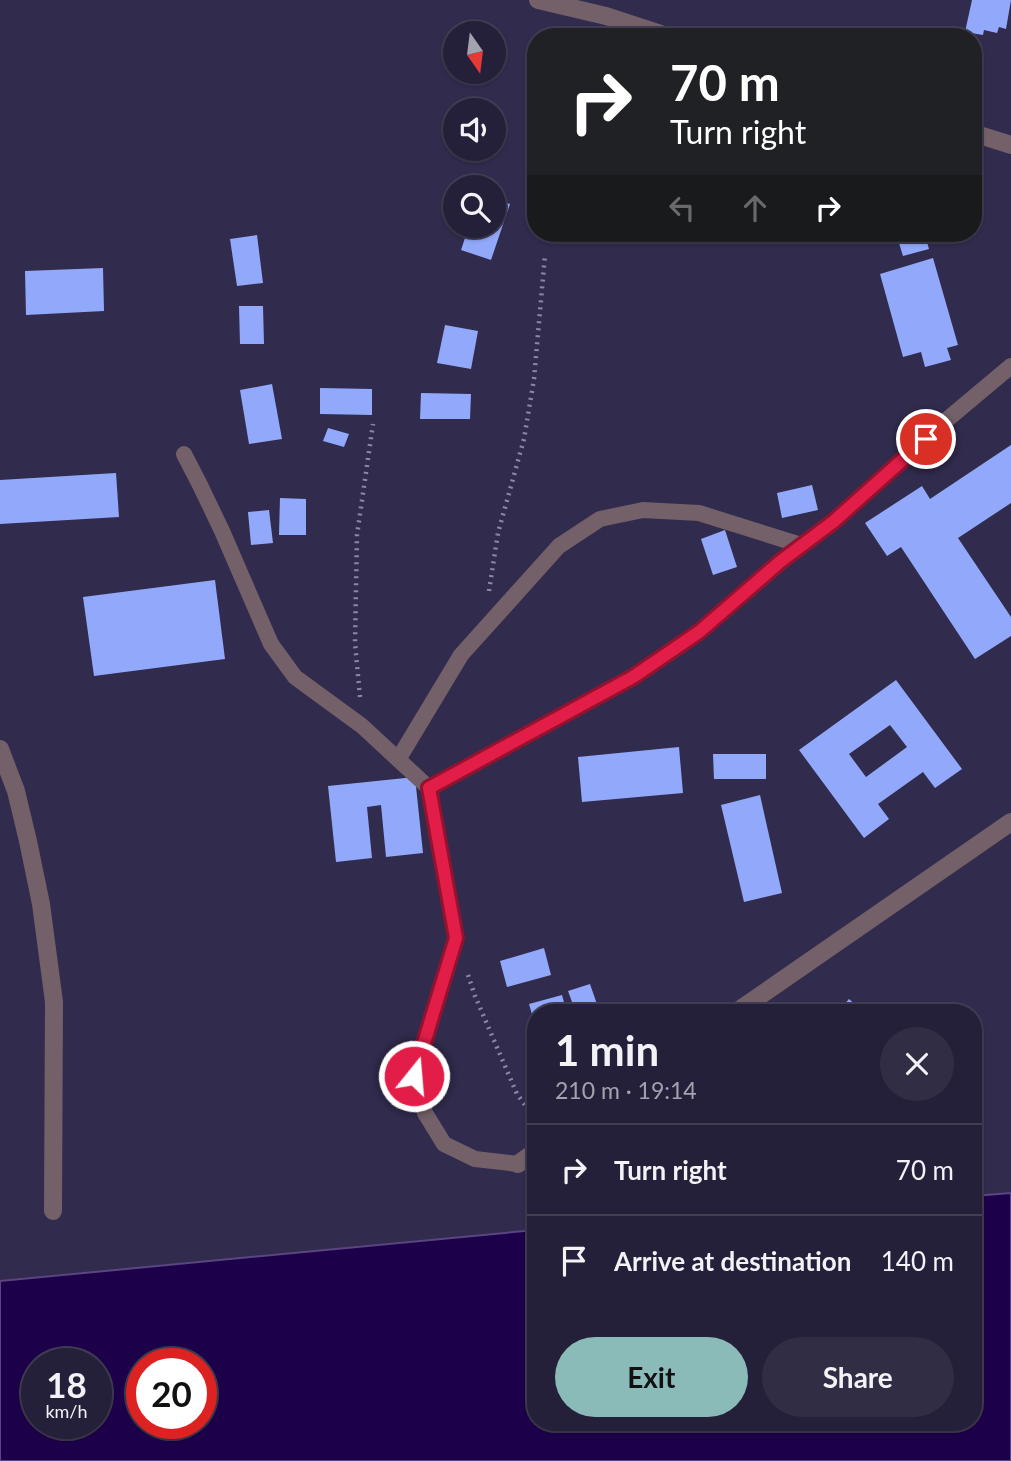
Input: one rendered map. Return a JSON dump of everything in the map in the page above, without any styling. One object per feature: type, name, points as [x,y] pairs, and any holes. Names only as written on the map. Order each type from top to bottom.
[{"type":"street","points":[[538,0],[606,16],[643,28]]},
{"type":"street","points":[[982,136],[1011,145]]},
{"type":"street","points":[[0,749],[16,791],[28,841],[41,904],[54,1002],[53,1211]]},
{"type":"street","points":[[748,1004],[1011,822]]},
{"type":"street","points":[[518,1164],[527,1158]]},
{"type":"lane","points":[[429,788],[633,677],[699,632],[801,545],[833,522],[1011,366]]},
{"type":"lane","points":[[184,454],[201,485],[271,644],[295,677],[362,726],[429,788],[456,938],[414,1076],[425,1114],[444,1144],[475,1159],[518,1164]]},
{"type":"lane","points":[[399,758],[461,655],[559,546],[600,519],[643,510],[699,513],[801,545]]},
{"type":"path","points":[[483,630],[498,533],[524,439],[534,379],[545,256]]},
{"type":"path","points":[[362,726],[355,643],[357,548],[373,424]]},
{"type":"path","points":[[456,938],[475,996],[517,1094],[527,1108]]},
{"type":"shaded area","points":[[1011,1193],[1011,1461],[0,1461],[0,1281],[527,1231],[527,1431],[982,1431],[982,1195]]},
{"type":"building","points":[[972,0],[1011,0],[1006,29],[999,27],[997,33],[984,30],[983,35],[982,28],[966,28]]},
{"type":"building","points":[[257,235],[263,283],[237,286],[230,239]]},
{"type":"building","points":[[465,238],[498,238],[491,260],[461,250]]},
{"type":"building","points":[[927,242],[929,249],[903,256],[899,243]]},
{"type":"building","points":[[933,258],[958,345],[947,348],[951,360],[925,367],[921,352],[903,357],[880,274]]},
{"type":"building","points":[[103,268],[104,311],[26,315],[25,271]]},
{"type":"building","points":[[239,306],[263,306],[264,344],[240,344]]},
{"type":"building","points":[[445,325],[478,331],[471,369],[437,363]]},
{"type":"building","points":[[272,384],[282,439],[249,444],[240,390]]},
{"type":"building","points":[[320,388],[372,389],[372,415],[320,414]]},
{"type":"building","points":[[421,393],[471,394],[470,419],[420,419]]},
{"type":"building","points":[[328,428],[349,434],[344,447],[323,441]]},
{"type":"building","points":[[1011,445],[1011,503],[958,538],[1011,617],[1011,636],[975,659],[901,547],[887,556],[865,523],[922,486],[930,499]]},
{"type":"building","points":[[116,473],[119,517],[0,524],[0,480]]},
{"type":"building","points":[[812,485],[818,510],[782,518],[777,493]]},
{"type":"building","points":[[280,498],[306,499],[306,535],[279,535]]},
{"type":"building","points":[[269,510],[273,543],[251,545],[248,512]]},
{"type":"building","points":[[725,530],[737,567],[713,575],[701,539]]},
{"type":"building","points":[[215,580],[225,659],[94,676],[83,597]]},
{"type":"building","points":[[896,680],[962,769],[935,788],[923,772],[878,804],[889,819],[864,838],[799,750]],"holes":[[[890,725],[907,747],[866,777],[849,754]]]},
{"type":"building","points":[[679,747],[683,793],[582,802],[578,757]]},
{"type":"building","points":[[713,754],[766,754],[766,779],[714,779]]},
{"type":"building","points":[[415,777],[423,853],[386,857],[381,805],[367,807],[372,858],[336,862],[328,786]]},
{"type":"building","points":[[760,795],[782,893],[744,902],[721,805]]},
{"type":"building","points":[[544,948],[551,975],[507,987],[500,961]]},
{"type":"building","points":[[590,984],[597,1004],[573,1004],[568,991]]},
{"type":"building","points":[[562,995],[564,1004],[529,1004]]},
{"type":"route","points":[[414,1076],[456,938],[429,788],[633,677],[699,632],[781,561],[833,522],[926,439]]}]
